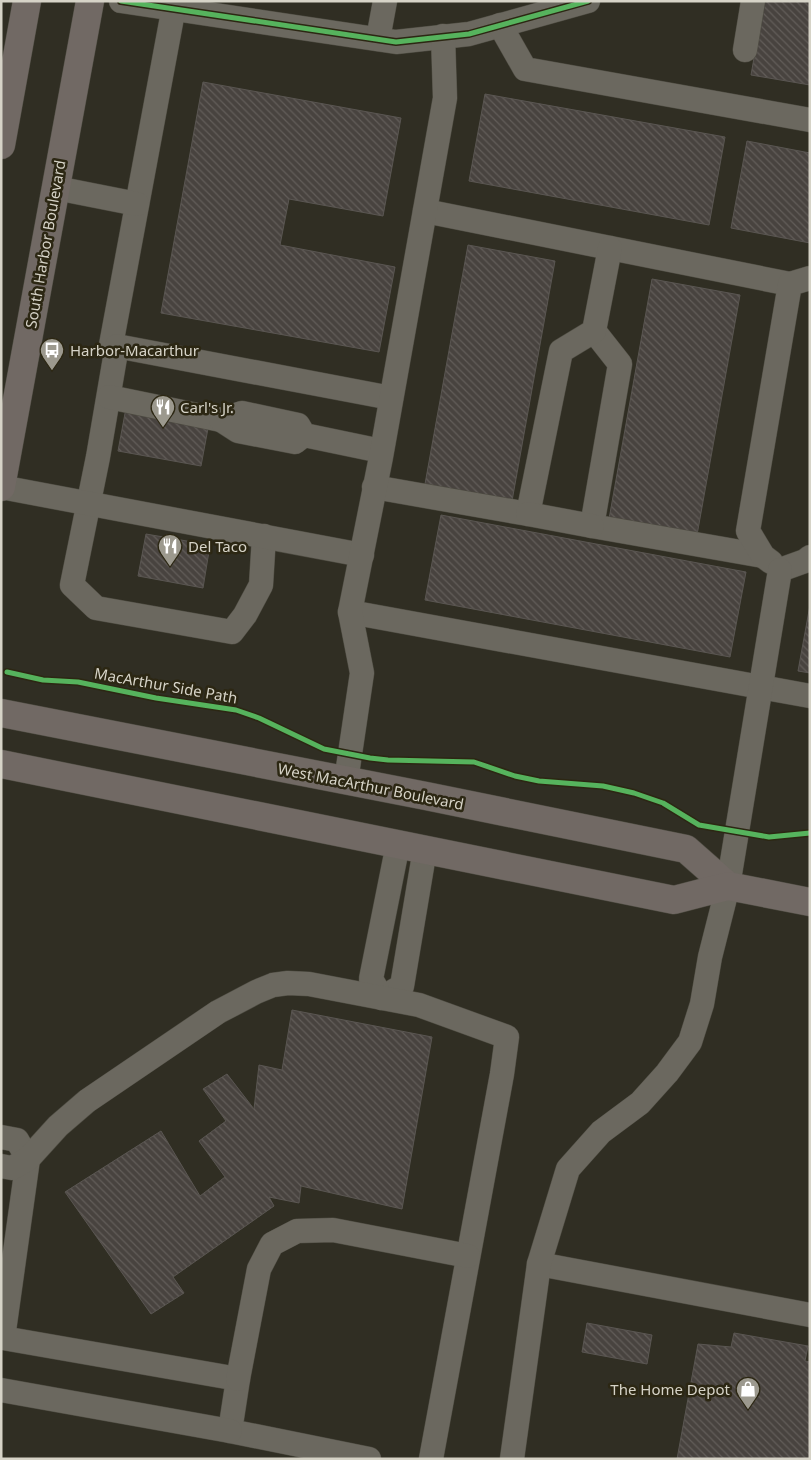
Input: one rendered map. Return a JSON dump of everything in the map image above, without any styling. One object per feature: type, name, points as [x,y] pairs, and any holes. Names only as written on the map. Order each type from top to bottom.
[{"type":"main road","points":[[1,145],[7,77],[27,1]]},
{"type":"main road","name":"South Harbor Boulevard","points":[[1,487],[90,1]]},
{"type":"main road","name":"West MacArthur Boulevard","points":[[1,714],[346,780],[686,850],[728,886]]},
{"type":"main road","name":"West MacArthur Boulevard","points":[[1,764],[674,900],[728,886],[810,902]]},
{"type":"street","points":[[121,1],[174,5],[396,42],[469,34],[588,1]]},
{"type":"street","points":[[378,39],[385,1]]},
{"type":"street","points":[[745,50],[753,1]]},
{"type":"street","points":[[174,5],[111,345],[391,398]]},
{"type":"street","points":[[500,25],[525,69],[810,120]]},
{"type":"street","points":[[346,780],[362,673],[350,612],[445,98],[443,36]]},
{"type":"street","points":[[56,188],[137,204]]},
{"type":"street","points":[[425,211],[610,248],[800,281],[748,531],[772,563],[761,687],[728,886],[710,957],[702,1004],[690,1042],[667,1074],[640,1103],[601,1132],[568,1169],[540,1264],[512,1459]]},
{"type":"street","points":[[528,514],[561,351],[594,331],[610,248]]},
{"type":"street","points":[[592,526],[620,364],[594,331]]},
{"type":"street","points":[[116,346],[109,397],[72,585],[96,608],[232,632],[246,615],[261,585],[264,536]]},
{"type":"street","points":[[109,397],[221,420],[242,413],[298,425],[304,435],[381,451]]},
{"type":"street","points":[[1,487],[362,555]]},
{"type":"street","points":[[374,487],[592,526],[772,563],[805,560],[810,556]]},
{"type":"street","points":[[350,612],[810,696]]},
{"type":"street","points":[[382,998],[371,979],[398,844]]},
{"type":"street","points":[[382,998],[402,986],[425,849]]},
{"type":"street","points":[[1,1166],[12,1168],[28,1158],[58,1126],[87,1101],[218,1012],[273,985],[288,982],[327,987],[419,1005],[507,1037],[502,1074],[431,1459]]},
{"type":"street","points":[[1,1137],[17,1140],[28,1158],[2,1344],[238,1378]]},
{"type":"street","points":[[230,1431],[259,1269],[272,1244],[297,1231],[333,1230],[468,1256]]},
{"type":"street","points":[[540,1264],[810,1315]]},
{"type":"street","points":[[1,1390],[230,1431],[369,1459]]},
{"type":"building","points":[[764,1],[810,1],[810,85],[751,75]]},
{"type":"building","points":[[203,82],[401,118],[383,216],[289,199],[280,245],[395,267],[379,352],[161,313]]},
{"type":"building","points":[[485,94],[725,137],[709,225],[469,181]]},
{"type":"building","points":[[747,141],[810,153],[810,243],[731,228]]},
{"type":"building","points":[[468,245],[555,261],[512,501],[425,484]]},
{"type":"building","points":[[652,279],[740,295],[697,535],[609,519]]},
{"type":"building","points":[[126,408],[209,423],[201,466],[118,451]]},
{"type":"building","points":[[441,515],[746,572],[730,657],[425,600]]},
{"type":"building","points":[[146,534],[210,545],[203,588],[138,576]]},
{"type":"building","points":[[810,605],[810,673],[798,671]]},
{"type":"building","points":[[292,1010],[432,1037],[402,1209],[301,1186],[299,1203],[269,1197],[274,1206],[173,1277],[184,1293],[151,1314],[65,1192],[161,1131],[200,1196],[225,1177],[199,1141],[226,1121],[203,1089],[227,1074],[254,1109],[259,1065],[282,1070]]},
{"type":"building","points":[[587,1323],[652,1335],[647,1364],[582,1352]]},
{"type":"building","name":"The Home Depot","points":[[734,1333],[808,1346],[805,1361],[810,1362],[810,1459],[677,1459],[698,1344],[731,1347]]},
{"type":"cycle path","points":[[121,1],[396,42],[469,34],[588,1]]},
{"type":"cycle path","name":"MacArthur Side Path","points":[[7,672],[43,680],[78,682],[156,698],[236,710],[259,718],[324,749],[370,758],[474,762],[515,776],[539,781],[603,786],[634,793],[663,803],[699,825],[769,837],[810,833]]},
{"type":"place","name":"Harbor-Macarthur","points":[[52,371]]},
{"type":"place","name":"Carl's Jr.","points":[[163,428]]},
{"type":"place","name":"Del Taco","points":[[170,567]]},
{"type":"place","name":"The Home Depot","points":[[748,1410]]}]
